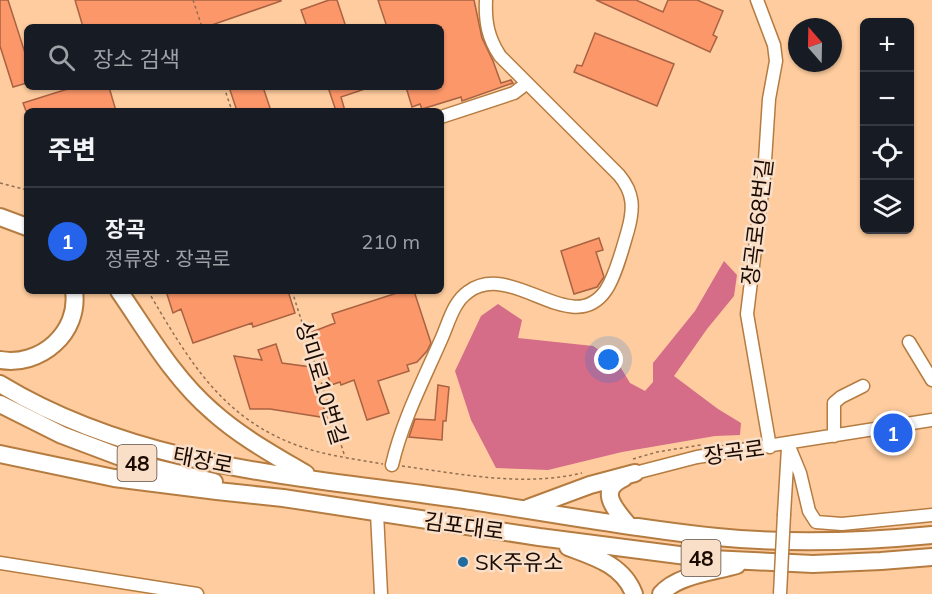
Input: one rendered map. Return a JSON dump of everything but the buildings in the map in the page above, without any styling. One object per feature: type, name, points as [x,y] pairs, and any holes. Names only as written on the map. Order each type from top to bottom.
[{"type":"main road","points":[[0,206],[24,213]]},
{"type":"main road","points":[[0,217],[24,226]]},
{"type":"main road","points":[[0,360],[12,362],[27,360],[51,348],[64,334],[73,316],[74,294]]},
{"type":"main road","name":"김포대로","points":[[121,294],[176,374],[194,395],[242,435],[311,478],[717,537],[764,540],[875,540],[932,535]]},
{"type":"main road","name":"태장로","points":[[0,384],[26,400],[67,419],[145,447],[220,464],[311,478]]},
{"type":"main road","name":"태장로","points":[[0,404],[62,435],[139,464],[282,498]]},
{"type":"main road","name":"김포대로","points":[[0,454],[114,478],[282,498],[539,537],[710,559],[813,564],[932,557]]},
{"type":"main road","points":[[526,509],[590,486],[633,466]]},
{"type":"main road","points":[[629,526],[613,506],[609,492],[633,466]]},
{"type":"main road","points":[[539,537],[604,561],[617,569],[634,594]]},
{"type":"main road","points":[[661,594],[667,586],[689,577],[749,562]]},
{"type":"street","points":[[392,465],[407,416],[453,311],[465,294],[481,284],[504,283],[564,306],[575,307],[594,301],[607,289],[628,230],[633,204],[625,182],[500,56],[493,46],[487,28],[486,0]]},
{"type":"street","name":"장곡로68번길","points":[[757,0],[774,45],[776,61],[768,110],[763,187],[747,314],[770,447]]},
{"type":"street","points":[[444,116],[514,93],[527,83]]},
{"type":"street","points":[[909,342],[932,380]]},
{"type":"street","points":[[834,436],[834,403],[863,386]]},
{"type":"street","name":"장곡로","points":[[633,466],[770,447],[932,420]]},
{"type":"street","points":[[780,594],[788,444]]},
{"type":"street","points":[[788,444],[800,473],[809,511],[816,522],[842,524],[932,515]]},
{"type":"street","points":[[377,513],[381,594]]},
{"type":"street","points":[[0,563],[197,594]]},
{"type":"path","points":[[193,0],[201,24]]},
{"type":"path","points":[[225,90],[231,108]]},
{"type":"path","points":[[0,183],[24,189]]},
{"type":"path","name":"상미로10번길","points":[[150,294],[194,367],[226,404],[273,436],[301,447],[345,458]]},
{"type":"path","name":"상미로10번길","points":[[293,294],[345,458]]},
{"type":"path","points":[[633,466],[657,452],[703,444]]},
{"type":"path","points":[[345,458],[520,480],[566,477],[587,472]]},
{"type":"shaded area","points":[[724,261],[737,275],[734,296],[674,376],[741,423],[740,435],[715,436],[622,452],[548,470],[496,468],[471,420],[455,371],[481,316],[498,304],[522,320],[518,338],[593,346],[618,363],[630,383],[645,391],[653,382],[653,363],[695,311]]},
{"type":"place","name":"장곡","points":[[893,433]]},
{"type":"place","name":"SK주유소","points":[[463,562]]}]
